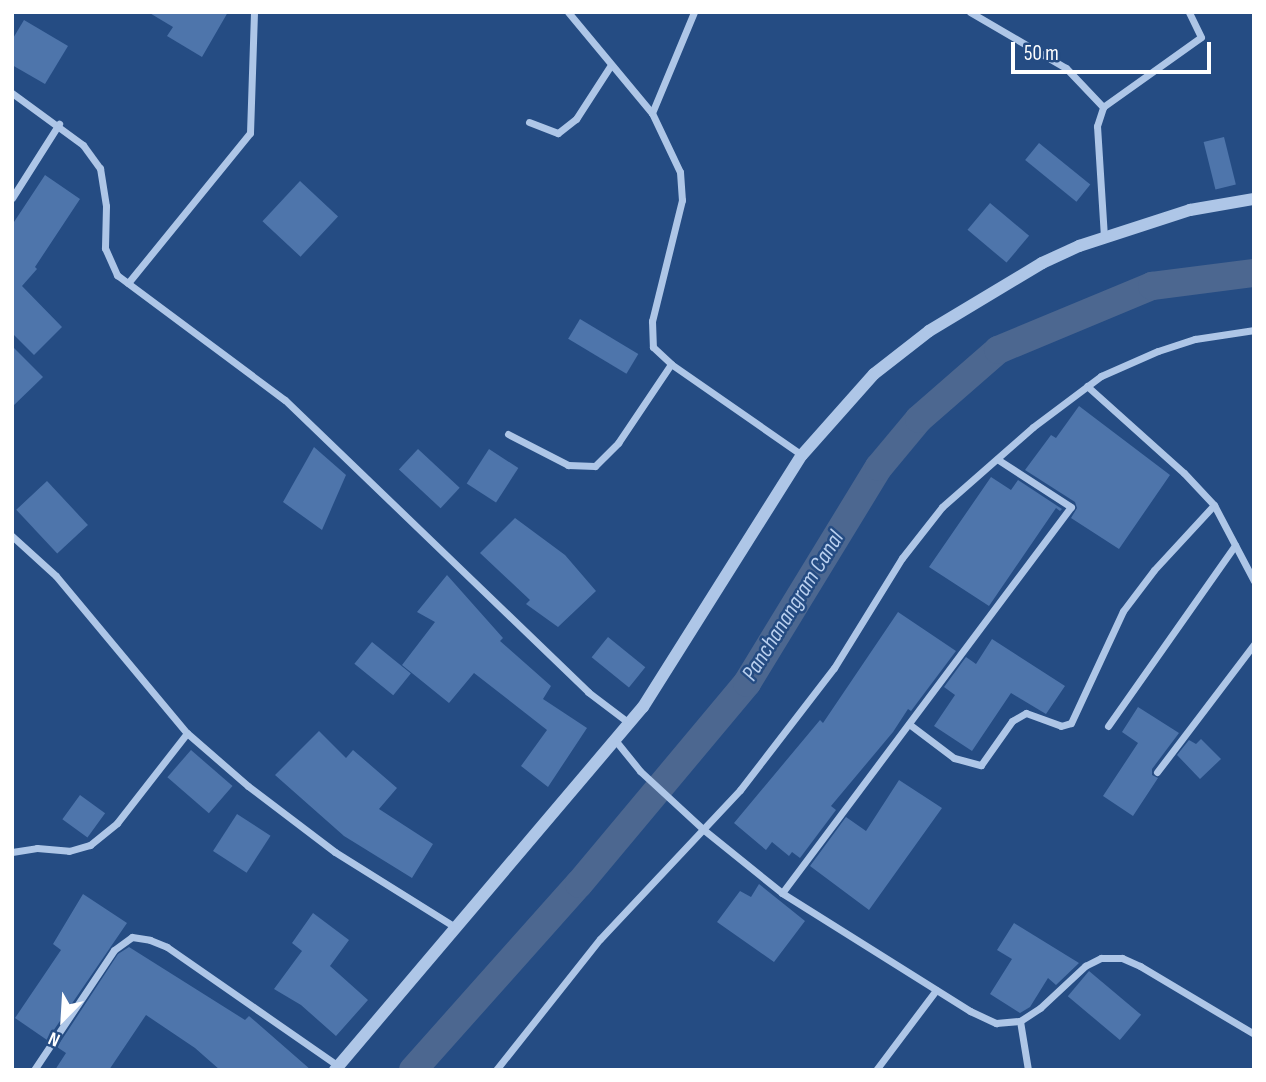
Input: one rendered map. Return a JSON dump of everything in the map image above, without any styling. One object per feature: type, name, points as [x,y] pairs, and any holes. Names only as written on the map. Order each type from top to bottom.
[{"type":"street","points":[[128,283],[250,133],[254,12]]},
{"type":"street","points":[[568,12],[652,113],[680,172],[682,200],[652,321],[653,346],[671,364],[802,455]]},
{"type":"street","points":[[652,113],[694,12]]},
{"type":"street","points":[[970,12],[1066,68],[1103,107]]},
{"type":"street","points":[[1104,237],[1097,126],[1103,107],[1201,37],[1189,12]]},
{"type":"street","points":[[529,122],[558,133],[576,119],[611,65]]},
{"type":"street","points":[[12,93],[59,124],[83,145],[100,169],[106,206],[105,248],[117,275],[285,400],[588,692],[629,723]]},
{"type":"street","points":[[12,198],[59,124]]},
{"type":"street","points":[[34,1070],[114,950],[132,937],[167,947],[336,1068],[643,707],[802,455],[874,374],[929,331],[1042,263],[1104,237],[1190,210],[1254,199]]},
{"type":"street","points":[[496,1070],[600,939],[740,790],[834,668],[923,530],[942,507],[1101,376],[1158,351],[1195,339],[1254,330]]},
{"type":"street","points":[[508,434],[568,465],[595,466],[618,443],[671,364]]},
{"type":"street","points":[[1087,386],[1184,473],[1214,505],[1254,581]]},
{"type":"street","points":[[782,893],[1071,506],[997,459]]},
{"type":"street","points":[[909,723],[954,758],[981,765],[1013,721],[1026,713],[1061,726],[1071,723],[1123,611],[1154,569],[1214,505]]},
{"type":"street","points":[[12,536],[56,576],[187,733],[248,786],[335,852],[455,927]]},
{"type":"street","points":[[1108,726],[1235,545]]},
{"type":"street","points":[[1157,772],[1254,644]]},
{"type":"street","points":[[14,850],[37,848],[69,851],[90,845],[117,824],[187,733]]},
{"type":"street","points":[[615,740],[640,771],[704,830],[782,893],[936,990],[996,1023],[1020,1021],[1040,1008],[1085,966],[1101,958],[1122,958],[1140,965],[1254,1034]]},
{"type":"street","points":[[876,1070],[936,990]]},
{"type":"street","points":[[1020,1021],[1028,1070]]},
{"type":"building","points":[[148,12],[228,12],[202,57],[167,36],[173,27]]},
{"type":"building","points":[[24,20],[68,46],[45,84],[12,65],[12,40]]},
{"type":"building","points":[[1224,137],[1236,185],[1215,190],[1204,142]]},
{"type":"building","points":[[1039,143],[1090,185],[1076,202],[1025,160]]},
{"type":"building","points":[[45,175],[80,199],[35,267],[37,269],[22,286],[62,327],[34,355],[12,333],[12,225]]},
{"type":"building","points":[[300,181],[338,216],[301,257],[262,221]]},
{"type":"building","points":[[990,203],[1029,236],[1007,263],[968,230]]},
{"type":"building","points":[[580,319],[638,354],[626,374],[568,339]]},
{"type":"building","points":[[12,346],[43,377],[12,407]]},
{"type":"building","points":[[1079,406],[1170,475],[1119,549],[1071,518],[1077,508],[1075,502],[1025,470],[1051,435],[1056,438]]},
{"type":"building","points":[[314,447],[346,475],[322,530],[283,502]]},
{"type":"building","points":[[418,449],[460,488],[441,508],[399,469]]},
{"type":"building","points":[[489,449],[518,468],[496,502],[467,483]]},
{"type":"building","points":[[991,477],[1011,490],[1018,480],[1062,509],[1060,511],[1056,508],[989,606],[929,567]]},
{"type":"building","points":[[47,481],[88,525],[57,554],[16,510]]},
{"type":"building","points":[[515,518],[565,555],[596,591],[558,627],[526,604],[530,600],[480,553]]},
{"type":"building","points":[[447,575],[503,638],[500,641],[551,686],[543,699],[587,728],[548,787],[521,766],[547,730],[474,673],[449,703],[402,665],[435,622],[417,612]]},
{"type":"building","points":[[898,612],[956,651],[911,711],[908,709],[893,732],[831,806],[836,810],[800,858],[792,852],[789,856],[772,842],[766,850],[734,823],[820,720],[823,723]]},
{"type":"building","points":[[608,637],[645,667],[629,687],[592,657]]},
{"type":"building","points":[[992,639],[1065,686],[1046,714],[1011,693],[972,751],[934,726],[955,695],[944,687],[966,657],[976,664]]},
{"type":"building","points":[[372,642],[411,673],[393,695],[354,664]]},
{"type":"building","points":[[1138,707],[1179,733],[1152,769],[1152,775],[1158,778],[1133,816],[1103,796],[1138,743],[1122,732]]},
{"type":"building","points":[[319,731],[346,758],[353,750],[397,788],[379,809],[433,844],[412,878],[344,836],[275,775]]},
{"type":"building","points":[[1201,739],[1221,759],[1200,779],[1177,755],[1189,740],[1196,744]]},
{"type":"building","points":[[191,750],[233,786],[209,813],[167,777]]},
{"type":"building","points":[[899,780],[942,808],[869,910],[810,866],[846,817],[866,831]]},
{"type":"building","points":[[80,795],[105,813],[87,837],[62,819]]},
{"type":"building","points":[[237,814],[271,836],[247,873],[213,851]]},
{"type":"building","points":[[759,884],[805,921],[774,962],[717,922],[740,891],[751,897]]},
{"type":"building","points":[[83,894],[127,923],[47,1040],[15,1018],[61,950],[53,944]]},
{"type":"building","points":[[313,913],[349,940],[330,966],[368,1000],[336,1036],[301,1005],[274,989],[302,951],[292,943]]},
{"type":"building","points":[[1014,923],[1079,963],[1056,985],[1048,978],[1030,1007],[1020,1013],[990,994],[1012,959],[997,950]]},
{"type":"building","points":[[129,947],[245,1020],[249,1016],[311,1070],[220,1070],[195,1048],[146,1015],[109,1070],[55,1070],[66,1053],[57,1047],[118,954]]},
{"type":"building","points":[[1089,971],[1141,1015],[1120,1040],[1068,996]]},
{"type":"waterway","name":"Panchanangram Canal","points":[[413,1070],[579,884],[747,683],[879,467],[919,419],[998,350],[1152,286],[1254,273]]}]
